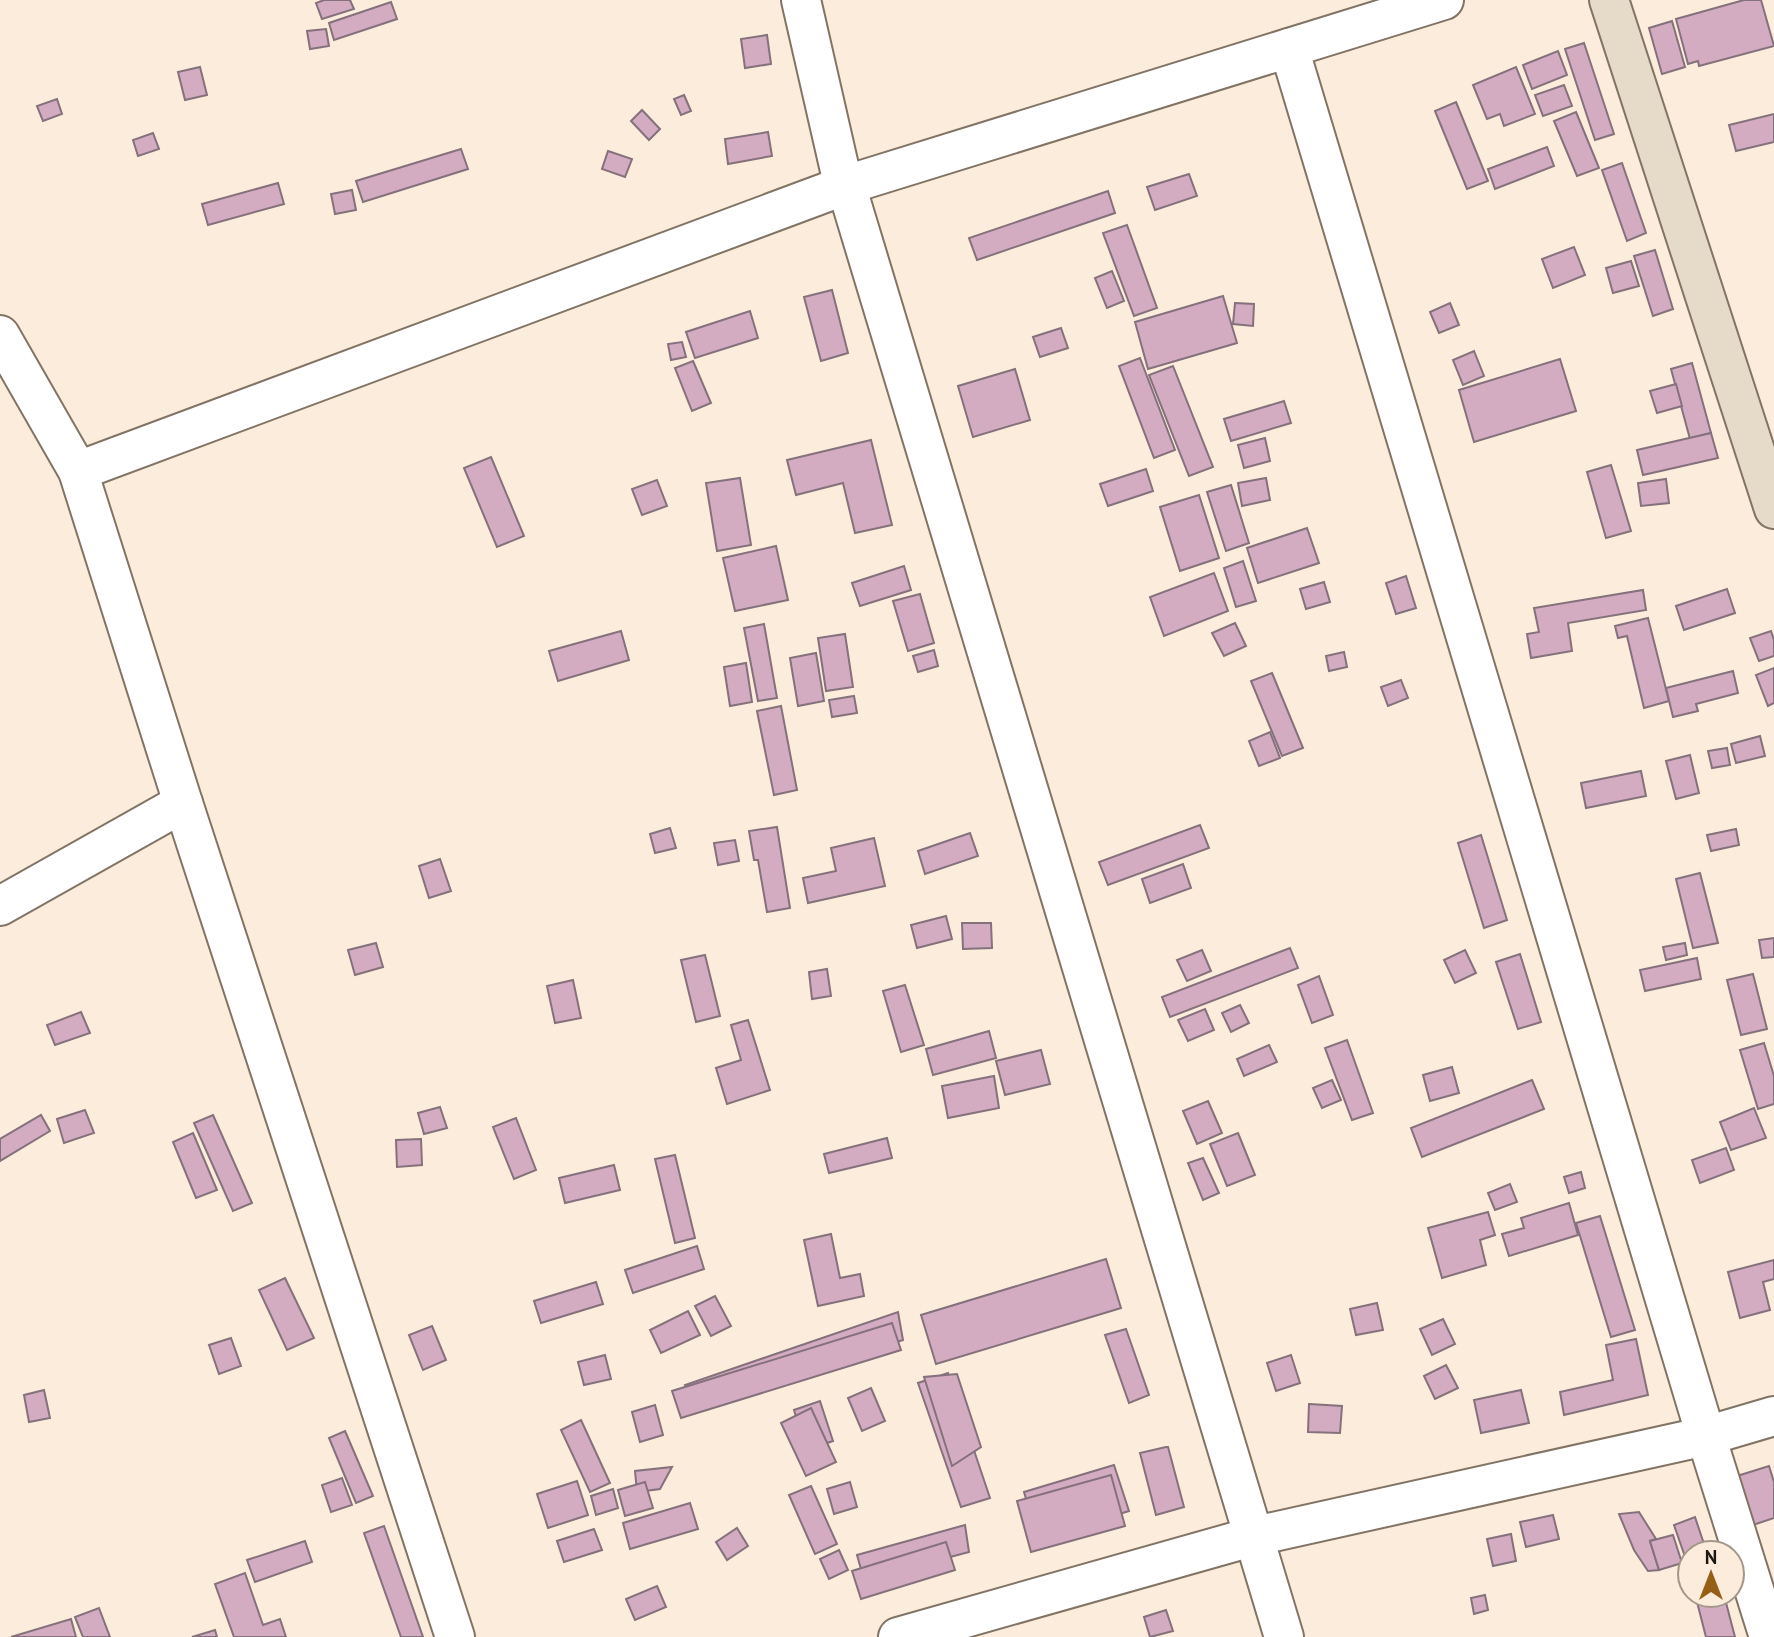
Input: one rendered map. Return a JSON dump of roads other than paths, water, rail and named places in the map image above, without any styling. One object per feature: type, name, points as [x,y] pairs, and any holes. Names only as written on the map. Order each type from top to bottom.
[{"type":"main road","points":[[1609,0],[1774,509]]},
{"type":"street","points":[[801,0],[841,175],[1284,1637]]},
{"type":"street","points":[[78,471],[846,185],[1444,0]]},
{"type":"street","points":[[1289,48],[1706,1436],[1769,1637]]},
{"type":"street","points":[[0,335],[78,471],[183,803],[455,1637]]},
{"type":"street","points":[[0,906],[183,803]]},
{"type":"street","points":[[898,1637],[1255,1536],[1706,1436],[1774,1416]]}]
